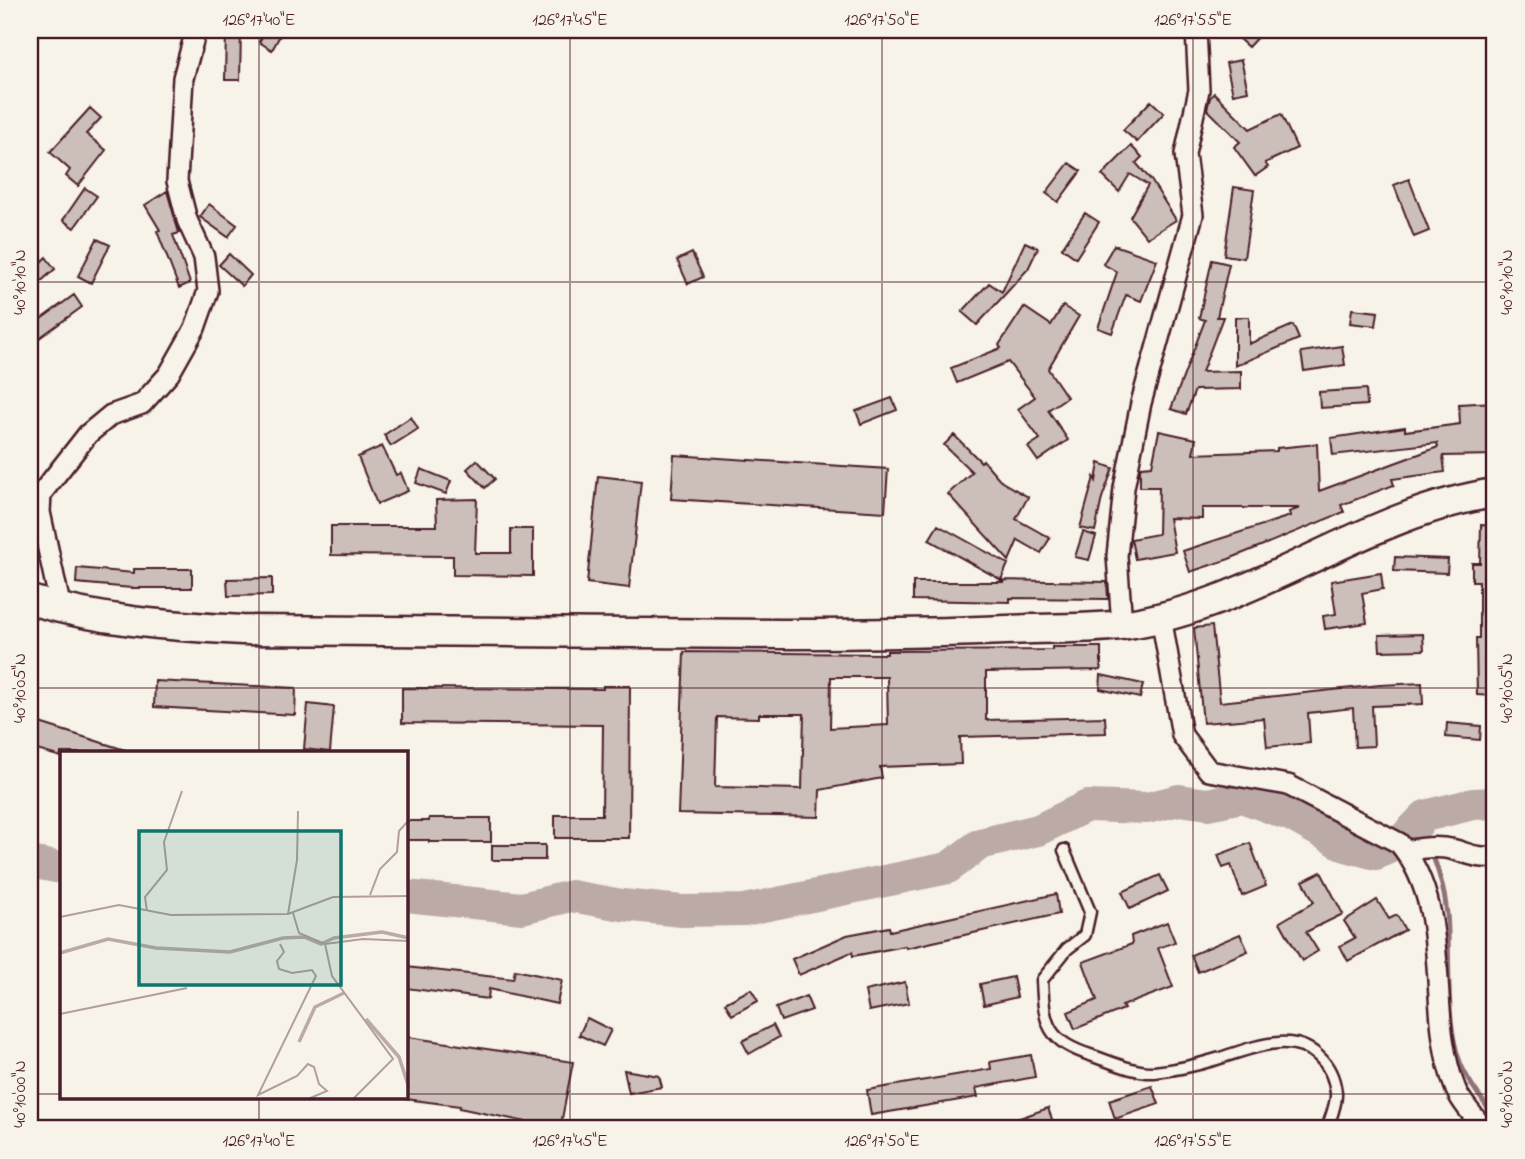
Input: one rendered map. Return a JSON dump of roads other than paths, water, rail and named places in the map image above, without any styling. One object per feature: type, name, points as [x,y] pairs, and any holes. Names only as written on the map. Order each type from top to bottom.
[{"type":"street","points":[[61,610],[40,512],[41,494],[88,434],[111,415],[142,404],[169,374],[195,328],[208,291],[204,257],[187,219],[177,181],[183,78],[196,30]]},
{"type":"street","points":[[1196,30],[1199,90],[1185,154],[1193,215],[1141,403],[1124,488],[1117,556],[1182,735],[1209,771],[1288,785],[1399,843],[1406,851],[1420,876],[1432,911],[1438,1008],[1446,1053],[1457,1092],[1484,1129]]},
{"type":"street","points":[[30,600],[61,610],[147,624],[242,630],[840,634],[977,632],[1141,621],[1202,606],[1245,590],[1416,512],[1495,493]]},
{"type":"street","points":[[1406,851],[1423,848],[1450,849],[1475,858],[1495,857]]},
{"type":"lane","points":[[1064,850],[1090,912],[1085,935],[1067,948],[1042,980],[1043,1003],[1049,1027],[1056,1040],[1082,1052],[1151,1072],[1185,1067],[1280,1042],[1304,1046],[1325,1060],[1337,1095],[1327,1129]]},
{"type":"waterway","points":[[408,896],[522,908],[571,896],[682,911],[744,910],[948,868],[980,844],[1038,830],[1087,806],[1147,808],[1179,800],[1208,804],[1242,797],[1292,816],[1346,846],[1376,854],[1399,843],[1425,816],[1473,804],[1495,803]]},
{"type":"waterway","points":[[1407,836],[1426,839],[1427,842]]},
{"type":"waterway","points":[[1431,851],[1446,906],[1453,1038],[1465,1073],[1495,1118]]},
{"type":"waterway","points":[[30,862],[60,868]]}]
